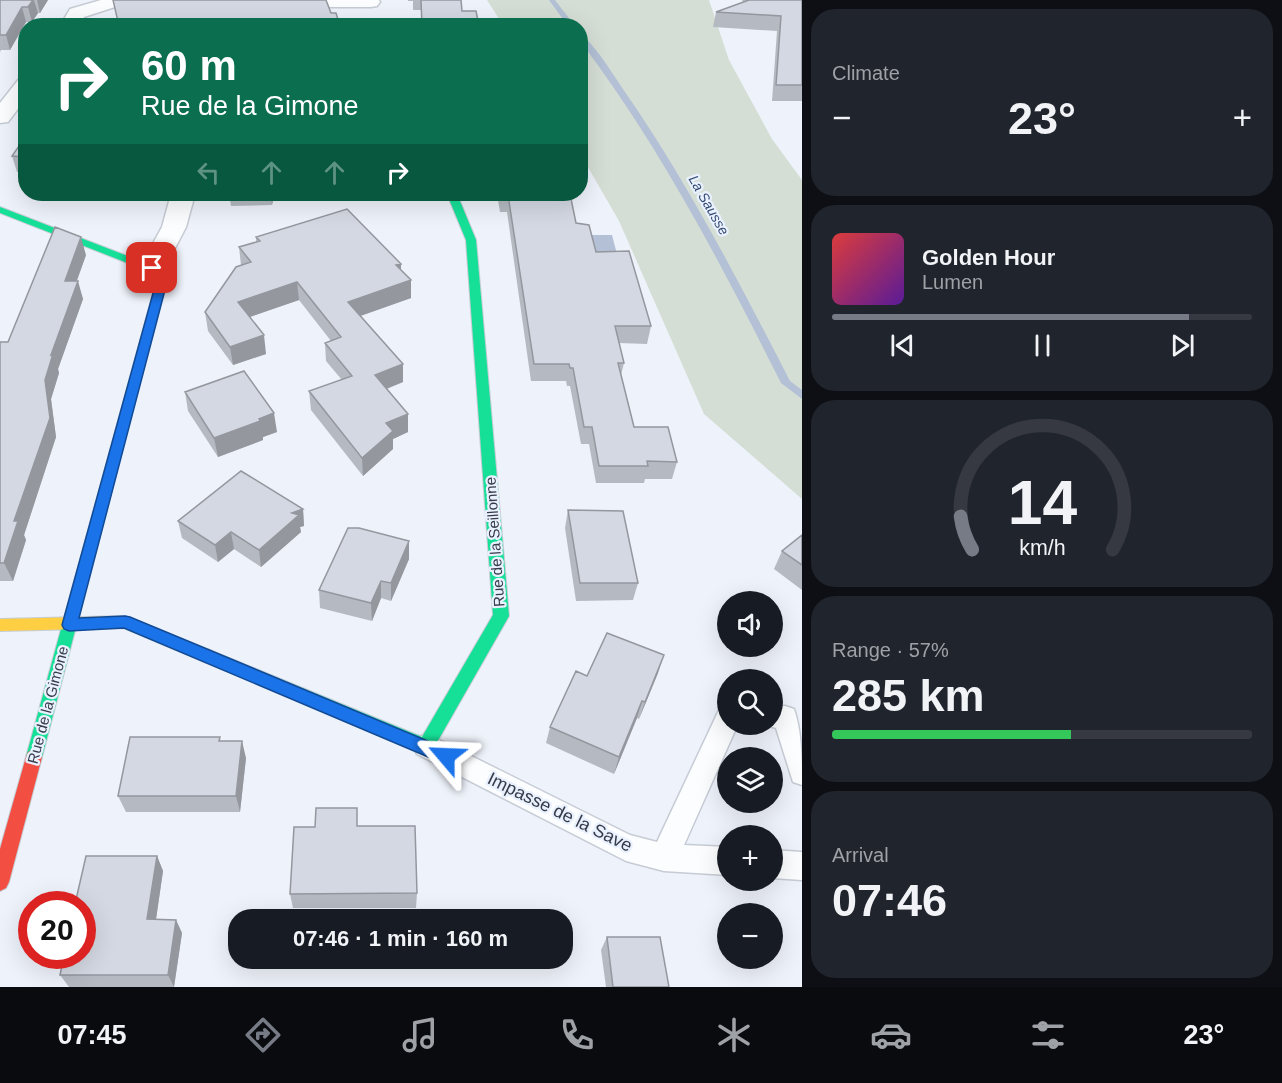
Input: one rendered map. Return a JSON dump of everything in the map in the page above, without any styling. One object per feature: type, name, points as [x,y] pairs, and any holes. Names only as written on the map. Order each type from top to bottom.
[{"type":"street","points":[[75,18],[78,14],[114,2],[172,2]]},
{"type":"street","points":[[266,2],[373,7]]},
{"type":"street","points":[[0,117],[18,93]]},
{"type":"street","points":[[0,210],[152,268],[174,227],[181,201]]},
{"type":"street","name":"Rue de la Seillonne","points":[[426,746],[501,616],[471,240],[456,201]]},
{"type":"street","name":"Rue de la Gimone","points":[[0,882],[160,286],[152,268]]},
{"type":"street","points":[[0,625],[125,622],[426,746]]},
{"type":"lane","points":[[783,717],[785,717],[802,773]]},
{"type":"lane","points":[[664,857],[720,735]]},
{"type":"lane","name":"Impasse de la Save","points":[[426,746],[626,848],[664,857],[717,860]]},
{"type":"lane","points":[[783,865],[802,866]]},
{"type":"shaded area","points":[[487,0],[709,0],[729,60],[772,139],[802,180],[802,499],[704,414],[619,221],[588,167],[588,18],[499,18]]},
{"type":"water","points":[[584,235],[612,235],[618,258],[596,258]]},
{"type":"building","points":[[0,0],[33,0],[28,7],[22,7],[6,35],[0,35]]},
{"type":"building","points":[[113,0],[326,0],[331,13],[336,13],[338,18],[117,18]]},
{"type":"building","points":[[421,0],[461,0],[462,11],[476,11],[477,18],[422,18]]},
{"type":"building","points":[[749,0],[802,0],[802,85],[776,85],[781,16],[716,12]]},
{"type":"building","points":[[18,147],[18,156],[12,156]]},
{"type":"building","points":[[509,201],[571,201],[576,223],[589,225],[596,252],[629,251],[651,326],[615,326],[624,363],[618,363],[634,427],[668,427],[677,462],[647,461],[648,466],[599,466],[592,427],[584,427],[573,368],[570,368],[569,364],[534,364]]},
{"type":"building","points":[[347,209],[401,264],[396,265],[411,280],[348,302],[403,364],[375,375],[408,414],[386,423],[393,431],[362,458],[309,391],[352,376],[325,343],[341,337],[297,282],[238,302],[264,335],[230,347],[205,312],[236,267],[251,262],[239,247],[260,241],[256,237]]},
{"type":"building","points":[[55,227],[81,237],[65,281],[78,281],[51,355],[53,354],[45,380],[50,418],[14,521],[18,521],[4,563],[0,563],[0,342],[8,342]]},
{"type":"building","points":[[244,371],[274,413],[259,419],[260,421],[214,438],[185,392]]},
{"type":"building","points":[[241,471],[303,509],[292,513],[299,515],[259,550],[231,532],[215,545],[178,521]]},
{"type":"building","points":[[568,510],[623,511],[638,583],[580,583]]},
{"type":"building","points":[[348,528],[359,528],[409,541],[391,583],[381,581],[371,603],[319,590]]},
{"type":"building","points":[[802,535],[802,565],[782,551]]},
{"type":"building","points":[[607,633],[664,655],[619,757],[550,727],[576,671],[587,676]]},
{"type":"building","points":[[130,737],[220,737],[219,741],[242,741],[236,796],[118,796]]},
{"type":"building","points":[[316,808],[357,808],[357,826],[415,826],[417,893],[290,894],[294,827],[315,827]]},
{"type":"building","points":[[86,856],[157,856],[147,919],[176,920],[168,975],[60,975],[61,969],[96,969],[96,891],[78,891]]},
{"type":"building","points":[[607,937],[660,937],[669,987],[613,987]]},
{"type":"waterway","name":"La Sausse","points":[[552,0],[566,18]]},
{"type":"waterway","name":"La Sausse","points":[[588,47],[639,118],[692,204],[786,383],[802,395]]},
{"type":"traffic: fast","points":[[207,656],[426,746],[501,616],[471,240],[455,201]]},
{"type":"traffic: fast","points":[[0,210],[152,269],[160,286],[34,757]]},
{"type":"traffic: slow","points":[[0,625],[125,622],[207,656]]},
{"type":"traffic: jam","points":[[0,882],[34,757]]},
{"type":"route","points":[[152,268],[160,286],[69,625],[125,622],[446,756]]}]
